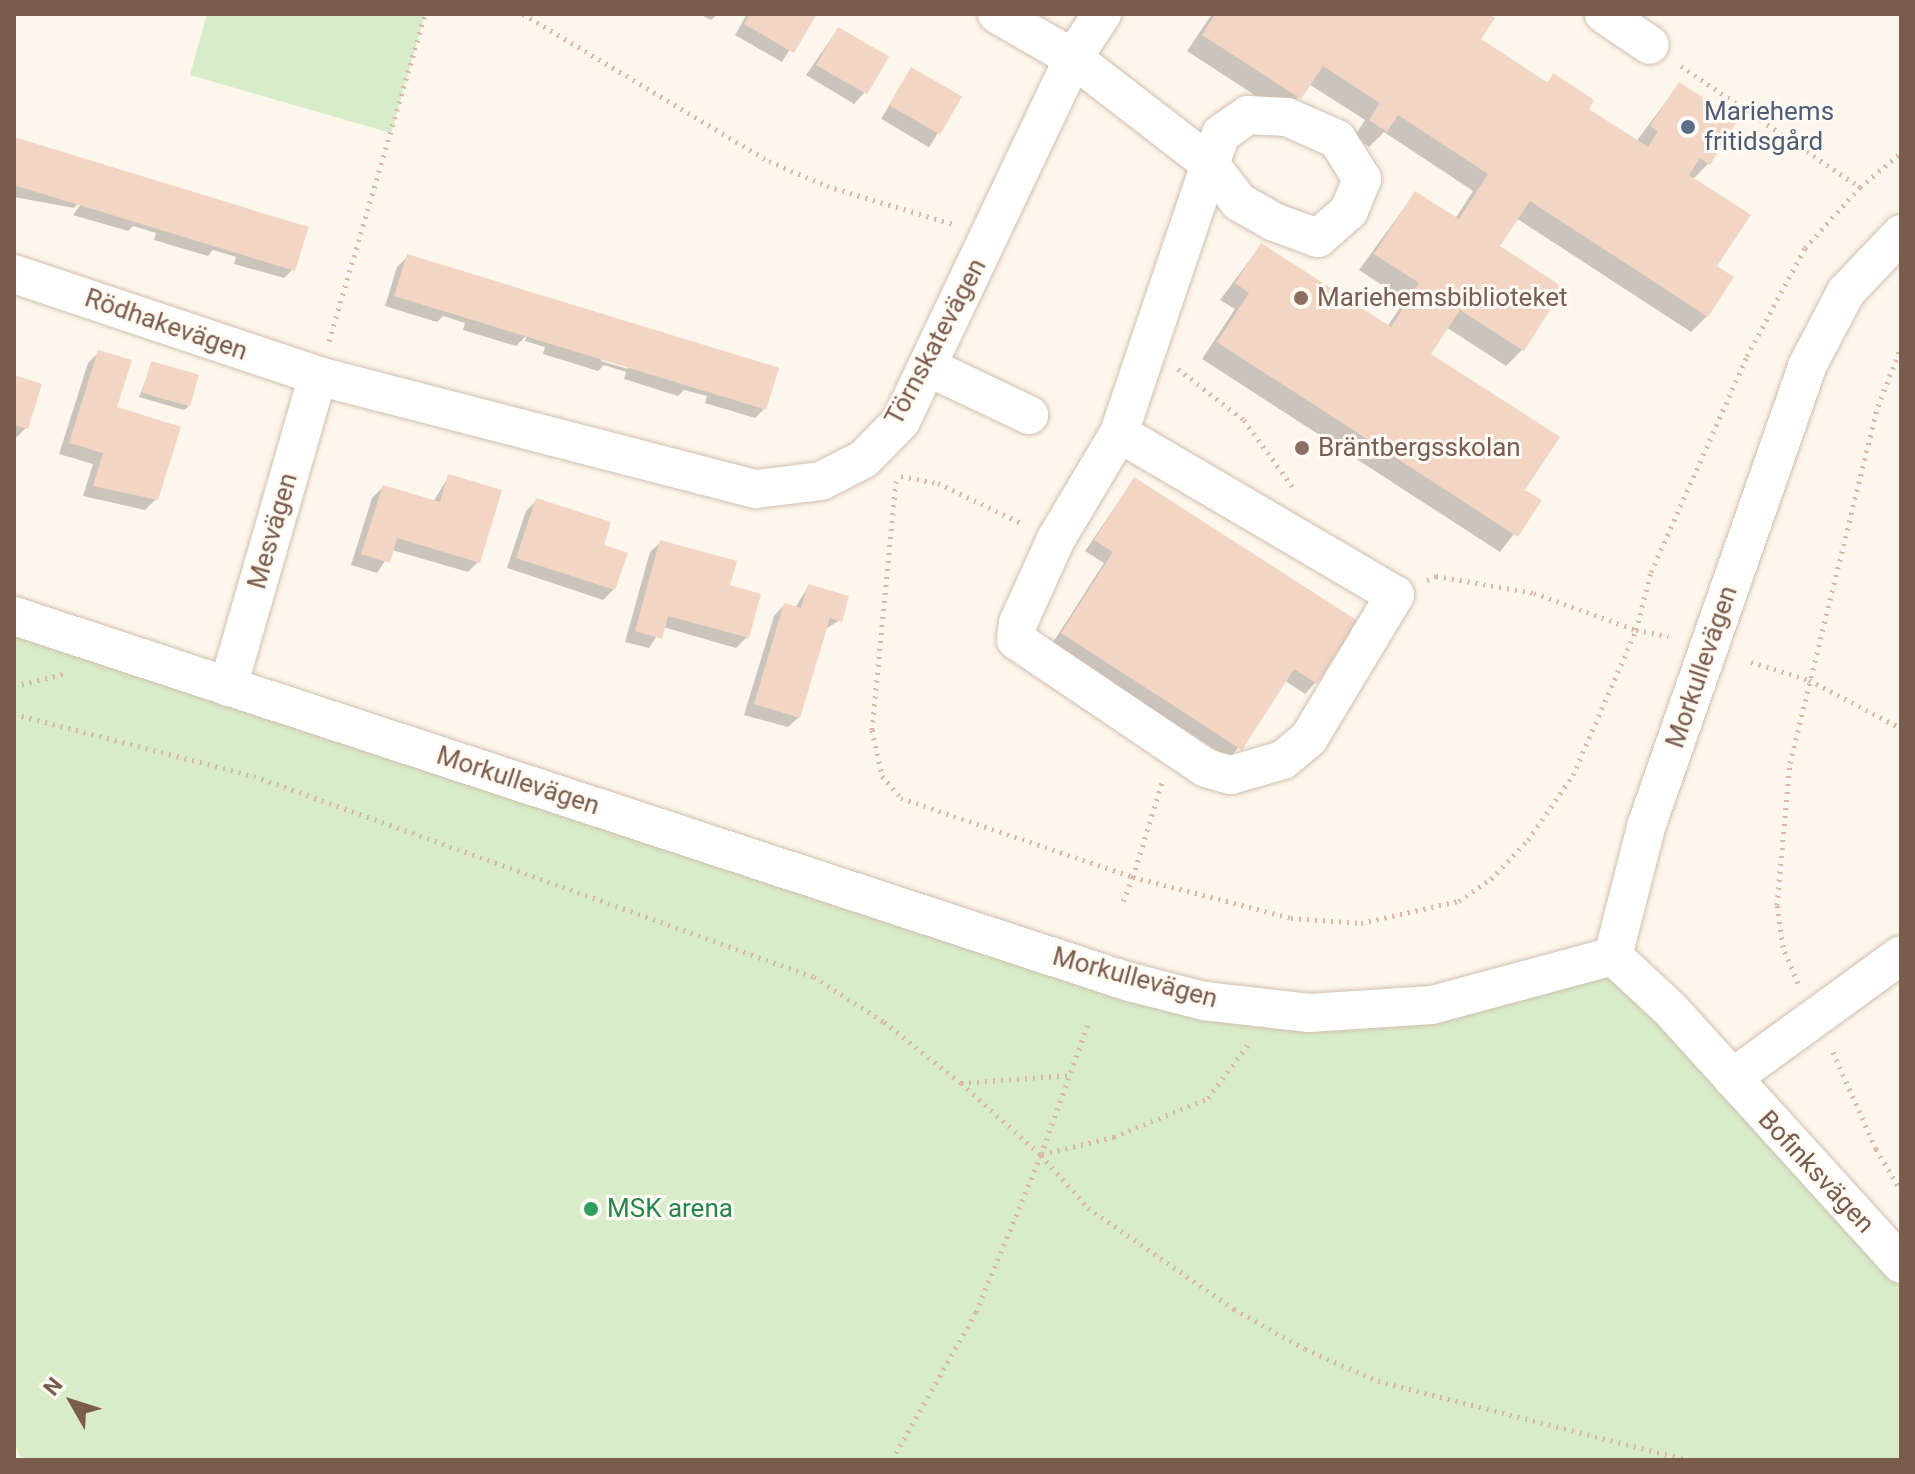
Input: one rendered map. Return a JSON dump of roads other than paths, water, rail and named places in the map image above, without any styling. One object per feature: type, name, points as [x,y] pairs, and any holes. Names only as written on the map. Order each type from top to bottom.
[{"type":"street","points":[[997,14],[1073,58],[1210,164],[1119,433],[1056,539],[1018,623],[1016,640],[1172,749],[1231,775],[1256,772],[1283,760],[1309,738],[1395,595],[1119,433]]},
{"type":"street","name":"Törnskatevägen","points":[[318,376],[756,489],[821,481],[864,459],[901,421],[992,236],[1073,58],[1102,14]]},
{"type":"street","points":[[1604,14],[1650,45]]},
{"type":"street","name":"Morkullevägen","points":[[14,616],[1126,981],[1204,1001],[1309,1013],[1432,1005],[1613,956],[1647,824],[1807,366],[1846,292],[1901,234]]},
{"type":"street","name":"Rödhakevägen","points":[[14,274],[318,376]]},
{"type":"street","points":[[928,367],[1029,415]]},
{"type":"street","name":"Mesvägen","points":[[228,687],[318,376]]},
{"type":"street","points":[[1732,1078],[1813,1016],[1901,955]]},
{"type":"street","name":"Bofinksvägen","points":[[1613,956],[1732,1078],[1901,1264]]},
{"type":"place","name":"Mariehems fritidsgård","points":[[1688,127]]},
{"type":"place","name":"Mariehemsbiblioteket","points":[[1301,298]]},
{"type":"place","name":"Bräntbergsskolan","points":[[1302,448]]},
{"type":"place","name":"MSK arena","points":[[591,1209]]}]
